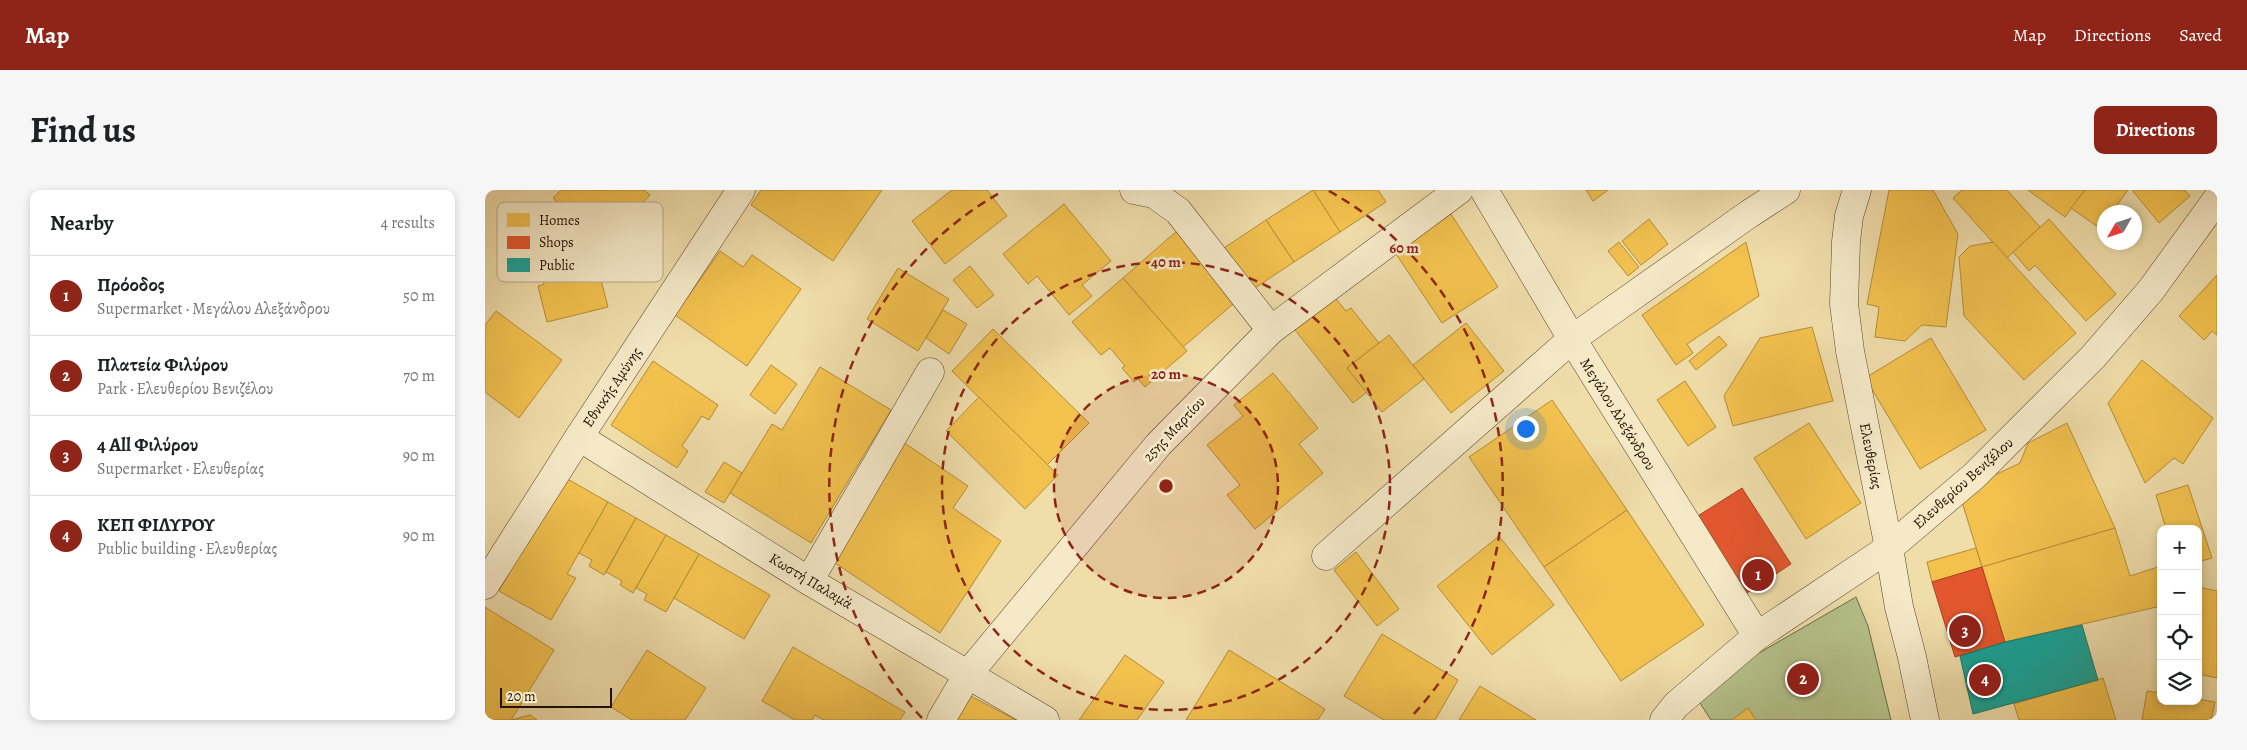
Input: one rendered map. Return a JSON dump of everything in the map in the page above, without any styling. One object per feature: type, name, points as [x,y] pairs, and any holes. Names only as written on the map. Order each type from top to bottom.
[{"type":"street","name":"Εθνικής Αμύνης","points":[[485,585],[579,437],[741,190]]},
{"type":"street","points":[[1134,190],[1154,194],[1178,211],[1271,330]]},
{"type":"street","name":"25ης Μαρτίου","points":[[941,720],[968,674],[1158,445],[1271,330],[1459,190]]},
{"type":"street","name":"Μεγάλου Αλεξάνδρου","points":[[1483,190],[1572,339],[1757,636]]},
{"type":"street","points":[[1326,556],[1572,339],[1786,190]]},
{"type":"street","name":"Ελευθερίας","points":[[1857,190],[1849,216],[1846,242],[1844,304],[1850,351],[1899,608],[1913,657],[1925,720]]},
{"type":"street","name":"Ελευθερίου Βενιζέλου","points":[[1676,715],[1757,636],[1889,548],[1974,476],[2093,357],[2151,290],[2217,200]]},
{"type":"street","points":[[809,581],[930,372]]},
{"type":"street","name":"Κωστή Παλαμά","points":[[579,437],[809,581],[1045,720]]},
{"type":"green space","points":[[1856,597],[1868,626],[1891,720],[1711,720],[1698,700],[1752,657]]},
{"type":"building: Homes","points":[[561,190],[644,190],[650,195],[643,202],[557,202],[553,198]]},
{"type":"building: Homes","points":[[761,190],[882,190],[833,261],[751,205]]},
{"type":"building: Homes","points":[[952,190],[987,190],[1007,216],[945,264],[912,221]]},
{"type":"building: Homes","points":[[1313,190],[1378,190],[1386,202],[1340,232]]},
{"type":"building: Homes","points":[[1313,190],[1340,232],[1294,262],[1266,220]]},
{"type":"building: Homes","points":[[1586,190],[1608,190],[1593,201]]},
{"type":"building: Homes","points":[[1889,190],[1933,190],[1958,234],[1946,327],[1922,325],[1905,341],[1875,337],[1879,307],[1867,304]]},
{"type":"building: Homes","points":[[1962,190],[2007,190],[2040,227],[2007,258],[1953,198]]},
{"type":"building: Homes","points":[[2028,190],[2085,190],[2065,217]]},
{"type":"building: Homes","points":[[2085,190],[2128,190],[2117,205],[2097,205],[2097,226],[2071,208]]},
{"type":"building: Homes","points":[[2132,190],[2185,190],[2190,196],[2159,223]]},
{"type":"building: Homes","points":[[1064,204],[1111,261],[1082,285],[1092,296],[1069,315],[1037,276],[1028,284],[1003,254]]},
{"type":"building: Homes","points":[[1451,214],[1498,287],[1442,323],[1394,251]]},
{"type":"building: Homes","points":[[1649,219],[1668,244],[1641,265],[1622,241]]},
{"type":"building: Homes","points":[[2049,219],[2116,294],[2086,321],[2035,265],[2029,271],[2013,252]]},
{"type":"building: Homes","points":[[1266,220],[1294,262],[1252,290],[1224,248]]},
{"type":"building: Homes","points":[[1178,230],[1239,299],[1183,347],[1123,278]]},
{"type":"building: Homes","points":[[1619,242],[1639,267],[1628,276],[1608,251]]},
{"type":"building: Homes","points":[[1746,242],[1759,296],[1687,344],[1693,353],[1676,365],[1642,315]]},
{"type":"building: Homes","points":[[1993,242],[2076,333],[2024,380],[1964,316],[1959,257],[1970,246]]},
{"type":"building: Homes","points":[[720,251],[743,267],[752,255],[801,289],[747,366],[675,315]]},
{"type":"building: Homes","points":[[970,266],[994,295],[977,308],[953,280]]},
{"type":"building: Homes","points":[[898,268],[949,299],[918,351],[867,319]]},
{"type":"building: Homes","points":[[2217,275],[2217,335],[2212,331],[2204,340],[2179,316]]},
{"type":"building: Homes","points":[[1123,278],[1187,351],[1145,387],[1138,379],[1134,382],[1122,368],[1125,366],[1110,348],[1101,355],[1072,322]]},
{"type":"building: Homes","points":[[544,282],[602,282],[608,307],[547,322],[538,286],[544,284]]},
{"type":"building: Homes","points":[[1331,293],[1346,311],[1351,308],[1379,343],[1347,368],[1367,392],[1353,403],[1291,325]]},
{"type":"building: Homes","points":[[943,310],[967,324],[949,354],[926,338]]},
{"type":"building: Homes","points":[[496,311],[562,360],[519,418],[485,392],[485,325]]},
{"type":"building: Homes","points":[[1466,323],[1504,371],[1451,413],[1413,365]]},
{"type":"building: Homes","points":[[1812,327],[1833,401],[1733,426],[1724,396],[1760,338]]},
{"type":"building: Homes","points":[[993,329],[1089,423],[1047,465],[952,371]]},
{"type":"building: Homes","points":[[1389,335],[1424,379],[1382,412],[1347,368]]},
{"type":"building: Homes","points":[[1719,336],[1727,345],[1696,370],[1689,361]]},
{"type":"building: Homes","points":[[1931,338],[1986,430],[1920,469],[1865,378]]},
{"type":"building: Homes","points":[[2142,360],[2213,418],[2183,464],[2174,458],[2145,483],[2108,403]]},
{"type":"building: Homes","points":[[653,361],[718,405],[709,420],[702,416],[682,446],[688,451],[677,468],[611,425]]},
{"type":"building: Homes","points":[[771,365],[797,384],[775,414],[750,395]]},
{"type":"building: Homes","points":[[820,367],[891,410],[811,543],[730,493],[772,424],[782,430]]},
{"type":"building: Homes","points":[[1273,373],[1318,428],[1299,444],[1323,473],[1255,529],[1227,495],[1240,485],[1207,445],[1243,416],[1234,405]]},
{"type":"building: Homes","points":[[1685,381],[1716,427],[1688,446],[1657,400]]},
{"type":"building: Homes","points":[[979,397],[1058,475],[1025,509],[946,431]]},
{"type":"building: Homes","points":[[1552,400],[1627,510],[1544,567],[1469,457]]},
{"type":"building: Homes","points":[[1809,423],[1861,503],[1806,539],[1754,458]]},
{"type":"building: Homes","points":[[2067,423],[2115,528],[1982,567],[1959,492],[2020,463],[2028,443]]},
{"type":"building: Homes","points":[[903,442],[968,486],[953,508],[1001,541],[940,633],[826,557]]},
{"type":"building: Homes","points":[[724,462],[742,473],[724,503],[705,492]]},
{"type":"building: Homes","points":[[564,477],[608,502],[567,574],[576,578],[551,620],[499,591]]},
{"type":"building: Homes","points":[[2188,485],[2201,525],[2165,525],[2156,495]]},
{"type":"building: Homes","points":[[608,502],[636,518],[604,575],[589,566],[592,560],[579,553]]},
{"type":"building: Homes","points":[[1627,510],[1704,625],[1621,681],[1544,567]]},
{"type":"building: Homes","points":[[636,518],[666,535],[633,593],[620,585],[622,581],[606,572]]},
{"type":"building: Homes","points":[[2115,528],[2130,576],[2157,567],[2157,607],[2005,642],[1982,567]]},
{"type":"building: Homes","points":[[2202,528],[2212,558],[2202,561]]},
{"type":"building: Homes","points":[[666,535],[699,554],[666,612],[644,600],[647,594],[636,588]]},
{"type":"building: Homes","points":[[1499,536],[1554,605],[1492,655],[1437,586]]},
{"type":"building: Homes","points":[[1976,548],[1982,567],[1932,582],[1927,562]]},
{"type":"building: Homes","points":[[1356,552],[1399,609],[1377,626],[1334,570]]},
{"type":"building: Homes","points":[[699,554],[770,595],[744,639],[674,598]]},
{"type":"building: Homes","points":[[2202,588],[2217,591],[2217,678],[2202,675]]},
{"type":"building: Homes","points":[[485,607],[554,650],[511,720],[485,720]]},
{"type":"building: Homes","points":[[1382,634],[1458,680],[1435,720],[1384,720],[1344,696]]},
{"type":"building: Homes","points":[[793,647],[905,712],[900,720],[824,720],[815,715],[812,720],[795,720],[762,701]]},
{"type":"building: Homes","points":[[647,650],[706,688],[685,720],[632,720],[611,707]]},
{"type":"building: Homes","points":[[1229,650],[1325,709],[1318,720],[1186,720]]},
{"type":"building: Homes","points":[[1125,655],[1164,682],[1137,720],[1079,720]]},
{"type":"building: Homes","points":[[2103,678],[2116,720],[2019,720],[2014,704]]},
{"type":"building: Homes","points":[[1480,686],[1536,720],[1459,720]]},
{"type":"building: Homes","points":[[2147,691],[2157,692],[2157,705],[2202,705],[2202,700],[2215,702],[2211,720],[2142,720]]},
{"type":"building: Homes","points":[[965,693],[1016,720],[950,720]]},
{"type":"building: Homes","points":[[1748,708],[1756,720],[1732,720]]},
{"type":"building: Homes","points":[[530,715],[537,720],[511,720]]},
{"type":"building: Shops","points":[[1742,488],[1791,564],[1738,599],[1693,519]]},
{"type":"building: Shops","points":[[1982,567],[2005,642],[1955,657],[1932,582]]},
{"type":"building: Public","points":[[2082,625],[2098,680],[1973,714],[1960,656],[2005,642]]},
{"type":"place","name":"Πρόοδος","points":[[1758,575]]},
{"type":"place","name":"4 All Φιλύρου","points":[[1965,631]]},
{"type":"place","name":"Πλατεία Φιλύρου","points":[[1803,679]]},
{"type":"place","name":"ΚΕΠ ΦΙΛΥΡΟΥ","points":[[1985,680]]}]
